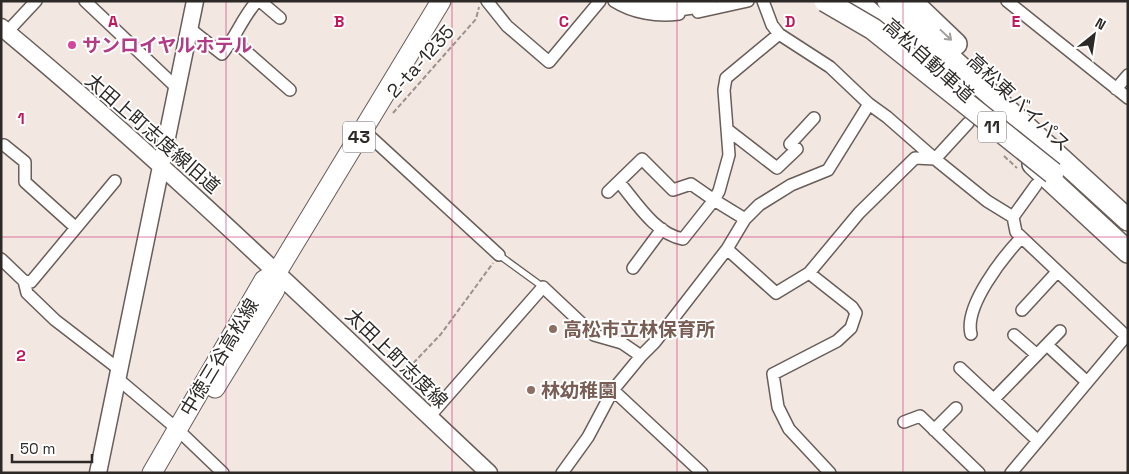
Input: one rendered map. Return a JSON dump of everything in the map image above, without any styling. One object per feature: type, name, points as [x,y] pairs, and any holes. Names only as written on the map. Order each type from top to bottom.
[{"type":"highway","points":[[636,1],[671,6],[706,1]]},
{"type":"highway","points":[[826,1],[873,29],[1044,179]]},
{"type":"highway","name":"高松東バイパス","points":[[857,1],[1128,252]]},
{"type":"highway","name":"高松自動車道","points":[[865,1],[1044,179],[1128,239]]},
{"type":"highway","name":"高松自動車道","points":[[895,2],[1128,220]]},
{"type":"highway","name":"高松東バイパス","points":[[895,2],[1128,202]]},
{"type":"main road","name":"中徳三谷高松線","points":[[152,473],[275,290],[277,272],[441,1]]},
{"type":"main road","name":"中徳三谷高松線","points":[[166,473],[181,432]]},
{"type":"street","points":[[4,30],[36,1]]},
{"type":"street","points":[[85,1],[176,87]]},
{"type":"street","points":[[98,473],[195,1]]},
{"type":"street","points":[[189,28],[222,54],[234,40],[244,15],[259,1],[280,18]]},
{"type":"street","points":[[488,1],[508,26],[549,62],[600,1]]},
{"type":"street","points":[[614,1],[623,7],[645,14],[667,16],[748,1]]},
{"type":"street","points":[[763,1],[772,25],[779,34],[830,67],[869,104],[888,117],[935,159],[987,201],[1013,217],[1016,232],[1021,238],[1040,253],[1057,272],[1127,337],[1037,440],[1011,473]]},
{"type":"street","points":[[1007,1],[1128,98]]},
{"type":"street","name":"太田上町志度線旧道","points":[[4,30],[160,164],[277,272]]},
{"type":"street","points":[[619,182],[644,214],[662,229],[683,239],[719,191],[729,155],[724,90],[726,78],[779,34]]},
{"type":"street","points":[[234,40],[290,90]]},
{"type":"street","points":[[1116,89],[1128,75]]},
{"type":"street","points":[[562,473],[588,437],[612,390],[641,356],[656,342],[727,249],[745,219],[759,205],[783,190],[828,170],[869,104]]},
{"type":"street","points":[[728,130],[777,168],[796,150],[790,144],[814,118]]},
{"type":"street","points":[[935,159],[968,123]]},
{"type":"street","points":[[363,130],[499,255]]},
{"type":"street","points":[[2,146],[24,162],[25,182],[75,227]]},
{"type":"street","points":[[727,249],[776,293],[809,273],[859,213],[915,158],[935,159]]},
{"type":"street","points":[[608,192],[642,159],[673,190],[692,184],[745,219]]},
{"type":"street","points":[[1013,217],[1044,179]]},
{"type":"street","points":[[24,281],[31,282],[115,181]]},
{"type":"street","points":[[633,268],[662,229]]},
{"type":"street","points":[[971,334],[969,328],[973,310],[1003,258],[1021,238]]},
{"type":"street","points":[[1,259],[24,281],[27,293],[55,320],[119,374],[223,473]]},
{"type":"street","name":"太田上町志度線","points":[[277,272],[489,473]]},
{"type":"street","points":[[1022,310],[1057,272]]},
{"type":"street","points":[[809,273],[852,307],[856,313],[851,328],[837,341],[773,374],[778,408],[789,429],[830,473]]},
{"type":"street","points":[[429,417],[543,287],[594,335],[622,343],[641,356]]},
{"type":"street","points":[[994,400],[1060,331]]},
{"type":"street","points":[[1014,334],[1036,356]]},
{"type":"street","points":[[1047,344],[1087,382]]},
{"type":"street","points":[[960,368],[1037,440]]},
{"type":"street","points":[[612,390],[702,473]]},
{"type":"street","points":[[934,430],[956,408]]},
{"type":"street","points":[[904,422],[920,416],[979,473]]},
{"type":"lane","points":[[499,255],[543,287]]},
{"type":"path","name":"2-ta-1235","points":[[393,113],[476,19],[481,1]]},
{"type":"path","points":[[394,383],[441,334],[499,255]]},
{"type":"place","name":"サンロイヤルホテル","points":[[72,45]]},
{"type":"place","name":"高松市立林保育所","points":[[553,329]]},
{"type":"place","name":"林幼稚園","points":[[531,390]]}]
